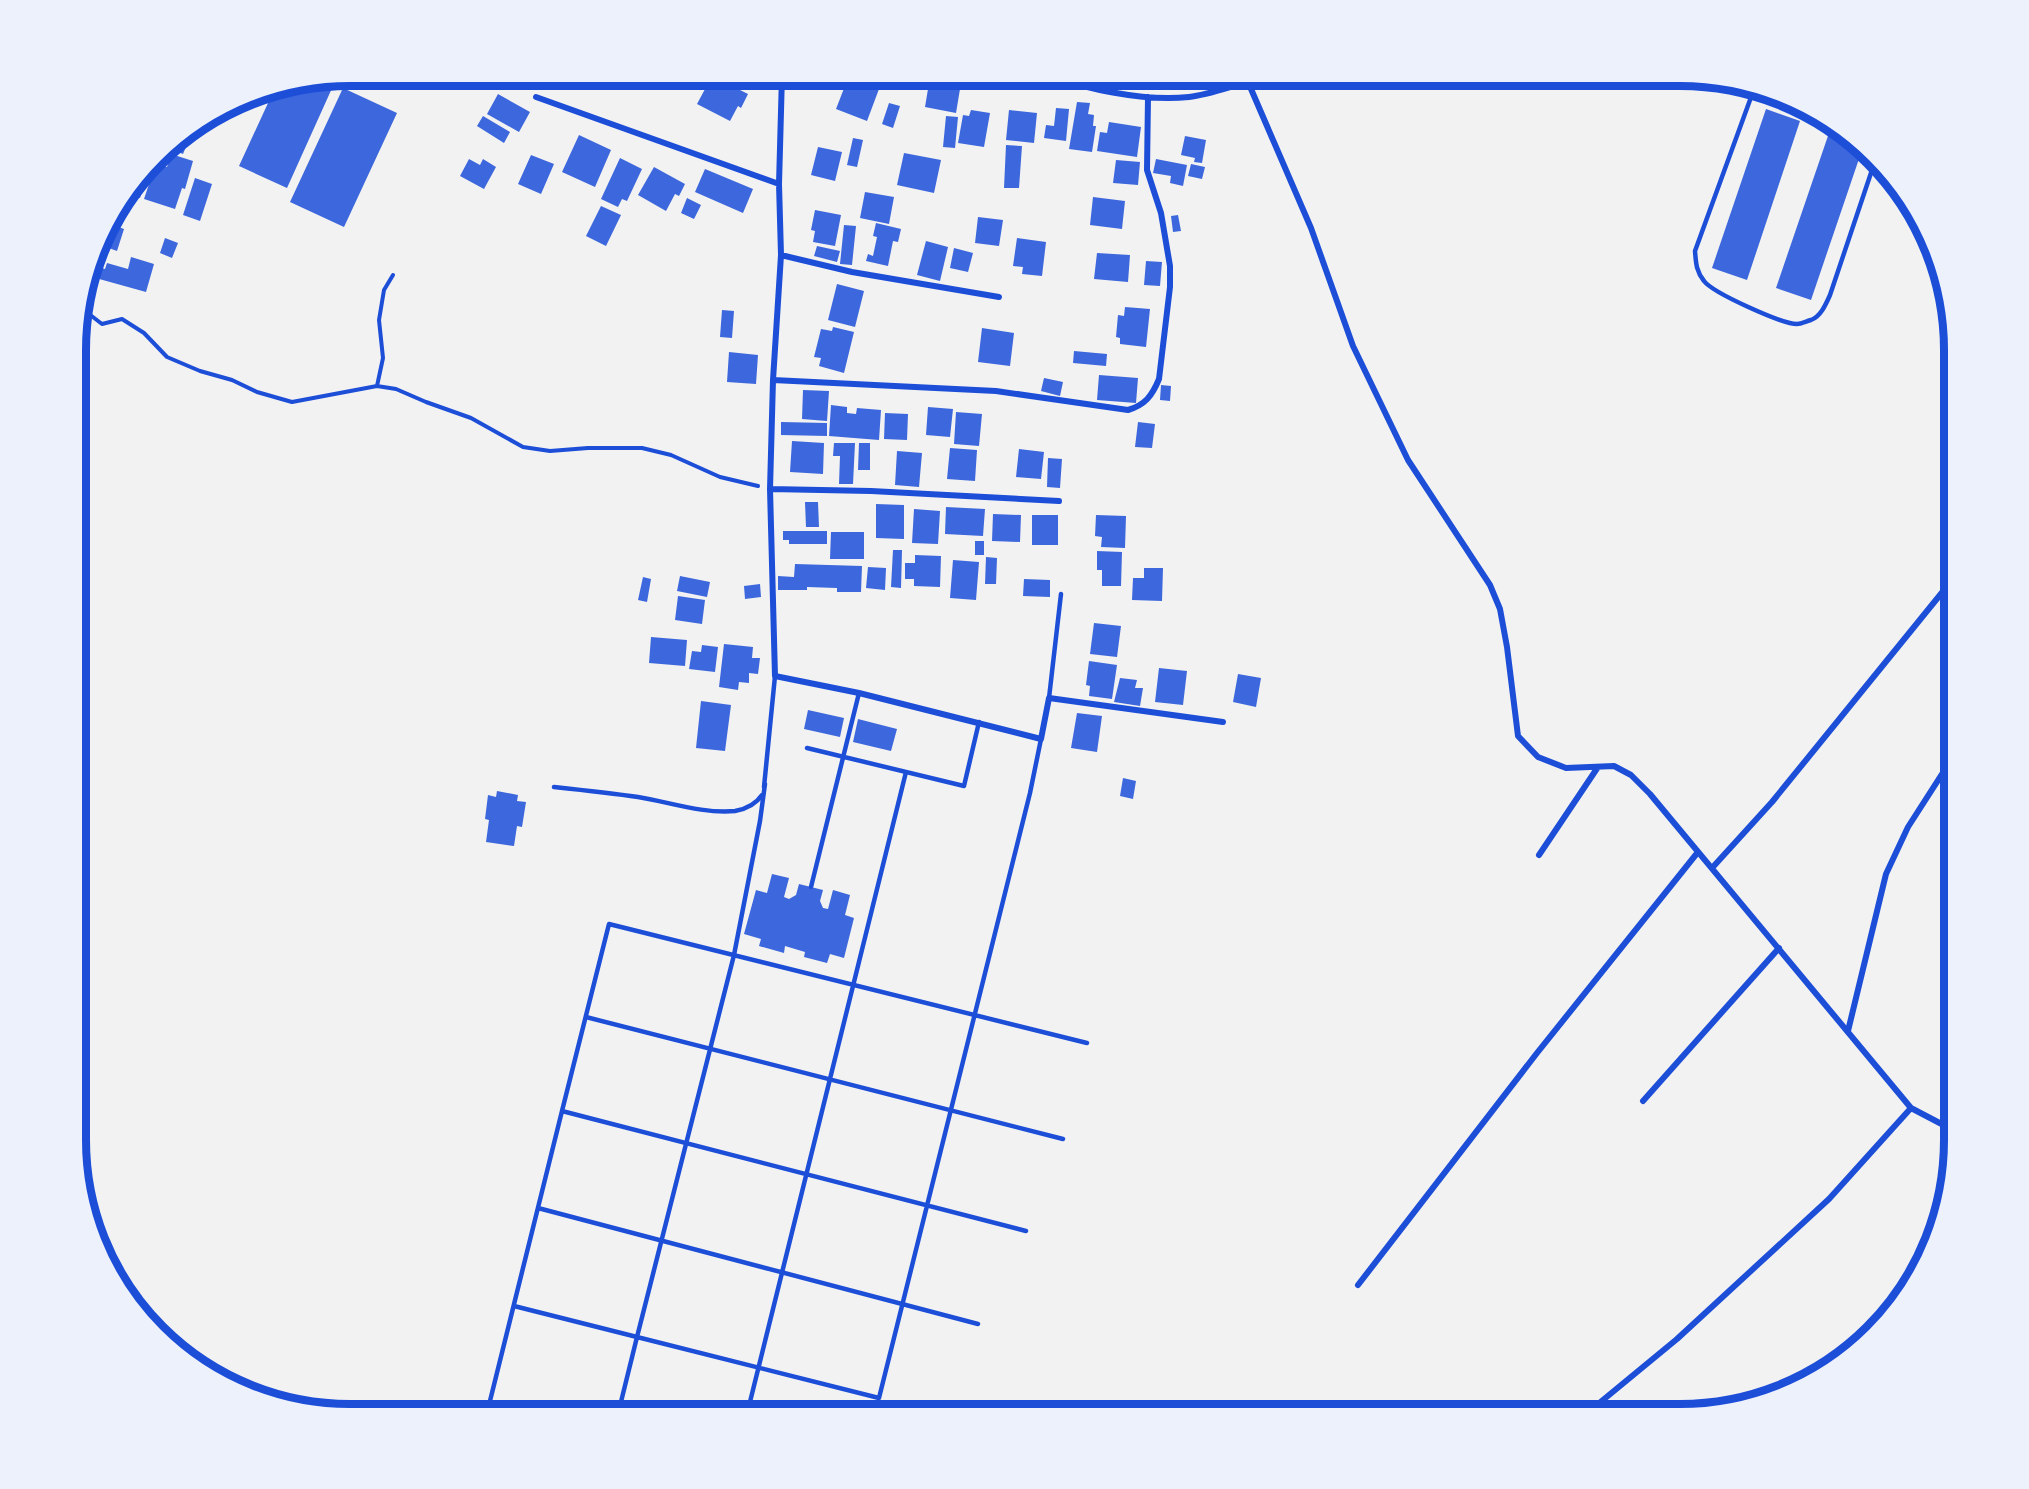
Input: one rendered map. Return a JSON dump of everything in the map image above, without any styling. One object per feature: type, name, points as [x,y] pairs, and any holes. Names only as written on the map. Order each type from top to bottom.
[{"type":"street","points":[[782,86],[779,184],[781,255],[773,380],[770,489],[775,676],[859,693],[1041,739],[1049,698],[1223,722]]},
{"type":"street","points":[[1080,86],[1148,97],[1190,97],[1225,86]]},
{"type":"street","points":[[1251,86],[1311,228],[1353,346],[1408,460],[1490,585],[1500,609],[1518,736],[1538,757],[1566,768],[1614,766],[1631,775],[1650,794],[1911,1108],[1944,1125]]},
{"type":"street","points":[[536,97],[779,184]]},
{"type":"street","points":[[773,380],[996,390],[1128,410],[1141,406],[1153,393],[1159,379],[1170,286],[1170,267],[1161,213],[1147,170],[1148,97]]},
{"type":"street","points":[[781,255],[852,272],[999,297]]},
{"type":"street","points":[[770,489],[871,491],[1059,501]]},
{"type":"street","points":[[1712,868],[1772,802],[1944,590]]},
{"type":"street","points":[[1539,855],[1598,767]]},
{"type":"street","points":[[1848,1031],[1886,874],[1908,827],[1944,771]]},
{"type":"street","points":[[1358,1286],[1537,1053],[1698,852]]},
{"type":"street","points":[[1642,1101],[1779,948]]},
{"type":"street","points":[[1598,1404],[1677,1339],[1829,1199],[1911,1108]]},
{"type":"lane","points":[[1752,95],[1695,250],[1696,269],[1705,283],[1721,294],[1778,319],[1797,324],[1813,319],[1824,308],[1830,295],[1872,169]]},
{"type":"lane","points":[[1049,698],[1061,594]]},
{"type":"lane","points":[[620,1404],[734,955],[760,821],[775,676]]},
{"type":"lane","points":[[811,887],[859,693]]},
{"type":"lane","points":[[807,748],[964,786],[980,722]]},
{"type":"lane","points":[[514,1305],[879,1398],[1030,793],[1041,739]]},
{"type":"lane","points":[[749,1404],[906,772]]},
{"type":"lane","points":[[554,787],[637,797],[706,810],[733,811],[747,808],[761,798],[765,784]]},
{"type":"lane","points":[[490,1404],[609,924],[1087,1043]]},
{"type":"lane","points":[[586,1017],[1063,1139]]},
{"type":"lane","points":[[562,1111],[1026,1231]]},
{"type":"lane","points":[[538,1208],[978,1324]]},
{"type":"path","points":[[377,386],[383,358],[379,320],[384,290],[393,275]]},
{"type":"path","points":[[88,314],[102,324],[122,319],[144,333],[167,357],[200,371],[232,380],[257,392],[292,402],[377,386],[396,389],[471,418],[523,447],[550,451],[642,448],[670,455],[720,477],[770,489]]},
{"type":"building","points":[[333,86],[287,188],[239,166],[271,97]]},
{"type":"building","points":[[707,86],[732,86],[748,94],[741,108],[738,106],[730,121],[697,104]]},
{"type":"building","points":[[845,86],[871,86],[879,89],[867,121],[836,109]]},
{"type":"building","points":[[928,86],[960,86],[956,113],[925,107]]},
{"type":"building","points":[[343,88],[397,113],[344,227],[290,202]]},
{"type":"building","points":[[498,94],[530,112],[519,132],[487,114]]},
{"type":"building","points":[[1077,102],[1090,103],[1088,114],[1094,115],[1093,126],[1096,126],[1092,152],[1069,149]]},
{"type":"building","points":[[889,103],[900,106],[893,128],[882,124]]},
{"type":"building","points":[[1056,108],[1069,109],[1066,141],[1044,138],[1046,125],[1054,126]]},
{"type":"building","points":[[1766,109],[1800,121],[1747,280],[1712,268]]},
{"type":"building","points":[[971,110],[990,113],[984,147],[958,143],[963,115],[969,116]]},
{"type":"building","points":[[1009,110],[1037,113],[1034,143],[1006,140]]},
{"type":"building","points":[[483,116],[510,132],[504,143],[477,126]]},
{"type":"building","points":[[946,116],[958,117],[955,148],[943,147]]},
{"type":"building","points":[[1109,122],[1141,127],[1137,157],[1097,151],[1100,132],[1107,133]]},
{"type":"building","points":[[1829,132],[1860,157],[1811,300],[1776,288]]},
{"type":"building","points":[[579,135],[611,150],[595,187],[562,172]]},
{"type":"building","points":[[1185,136],[1206,140],[1202,163],[1194,162],[1195,158],[1181,155]]},
{"type":"building","points":[[853,138],[863,140],[857,167],[847,165]]},
{"type":"building","points":[[189,140],[183,154],[175,151]]},
{"type":"building","points":[[1006,145],[1022,146],[1019,188],[1004,188]]},
{"type":"building","points":[[818,147],[842,152],[835,181],[811,175]]},
{"type":"building","points":[[904,153],[941,160],[934,193],[897,185]]},
{"type":"building","points":[[172,154],[193,161],[185,189],[182,188],[175,209],[144,199],[152,174],[161,165],[167,167]]},
{"type":"building","points":[[531,155],[554,164],[541,194],[518,184]]},
{"type":"building","points":[[620,158],[642,169],[627,201],[622,199],[618,207],[601,199]]},
{"type":"building","points":[[469,159],[480,165],[483,159],[496,167],[484,189],[460,176]]},
{"type":"building","points":[[1156,159],[1187,165],[1183,186],[1170,183],[1171,176],[1153,173]]},
{"type":"building","points":[[1116,160],[1140,162],[1138,185],[1113,183]]},
{"type":"building","points":[[1191,164],[1205,167],[1202,179],[1188,176]]},
{"type":"building","points":[[654,167],[685,184],[679,196],[675,194],[666,211],[638,195]]},
{"type":"building","points":[[705,169],[753,189],[743,213],[695,192]]},
{"type":"building","points":[[195,178],[212,184],[200,221],[183,215]]},
{"type":"building","points":[[145,183],[140,198],[135,197]]},
{"type":"building","points":[[865,192],[894,197],[889,224],[860,218]]},
{"type":"building","points":[[1093,197],[1125,201],[1122,229],[1090,225]]},
{"type":"building","points":[[687,198],[701,205],[694,219],[681,213]]},
{"type":"building","points":[[601,206],[621,215],[606,246],[586,236]]},
{"type":"building","points":[[815,210],[841,215],[835,246],[813,242],[815,231],[811,230]]},
{"type":"building","points":[[1178,215],[1181,231],[1173,232],[1171,216]]},
{"type":"building","points":[[978,217],[1003,220],[999,246],[975,243]]},
{"type":"building","points":[[876,223],[901,229],[898,242],[893,241],[888,266],[866,261],[868,254],[873,256],[877,237],[873,236]]},
{"type":"building","points":[[844,225],[856,226],[852,265],[840,264]]},
{"type":"building","points":[[116,226],[124,229],[117,251],[106,247]]},
{"type":"building","points":[[165,238],[178,243],[172,258],[160,253]]},
{"type":"building","points":[[1017,238],[1046,242],[1042,276],[1022,274],[1023,267],[1013,266]]},
{"type":"building","points":[[926,241],[948,247],[940,281],[917,275]]},
{"type":"building","points":[[817,246],[840,251],[837,262],[814,256]]},
{"type":"building","points":[[954,248],[973,253],[968,272],[950,268]]},
{"type":"building","points":[[1097,253],[1130,255],[1128,282],[1094,279]]},
{"type":"building","points":[[131,257],[154,264],[146,292],[95,278],[98,267],[105,269],[107,263],[128,269]]},
{"type":"building","points":[[1146,261],[1162,262],[1160,286],[1144,285]]},
{"type":"building","points":[[837,284],[864,291],[855,327],[828,320]]},
{"type":"building","points":[[1125,307],[1150,309],[1146,347],[1120,344],[1120,338],[1116,337],[1118,315],[1124,316]]},
{"type":"building","points":[[722,310],[734,311],[732,338],[720,337]]},
{"type":"building","points":[[833,327],[854,332],[844,373],[819,366],[821,358],[814,357],[821,329],[832,331]]},
{"type":"building","points":[[982,328],[1014,333],[1010,366],[978,362]]},
{"type":"building","points":[[1074,351],[1107,354],[1106,366],[1073,363]]},
{"type":"building","points":[[729,352],[758,355],[756,384],[727,382]]},
{"type":"building","points":[[1099,375],[1138,378],[1136,403],[1097,400]]},
{"type":"building","points":[[1044,378],[1063,382],[1060,396],[1041,391]]},
{"type":"building","points":[[1161,385],[1171,386],[1170,401],[1160,400]]},
{"type":"building","points":[[803,390],[829,391],[827,421],[802,419]]},
{"type":"building","points":[[831,405],[847,407],[847,413],[856,414],[857,408],[881,410],[879,440],[829,436]]},
{"type":"building","points":[[928,407],[953,409],[950,437],[926,435]]},
{"type":"building","points":[[956,412],[982,414],[979,446],[954,444]]},
{"type":"building","points":[[885,413],[908,414],[907,440],[884,439]]},
{"type":"building","points":[[781,422],[827,423],[827,436],[781,435]]},
{"type":"building","points":[[1138,422],[1155,424],[1152,448],[1135,447]]},
{"type":"building","points":[[792,441],[824,443],[823,474],[790,472]]},
{"type":"building","points":[[834,443],[855,443],[853,484],[839,484],[840,456],[833,456]]},
{"type":"building","points":[[859,443],[870,443],[870,470],[858,470]]},
{"type":"building","points":[[950,448],[977,450],[975,481],[947,479]]},
{"type":"building","points":[[1019,449],[1044,452],[1041,479],[1016,477]]},
{"type":"building","points":[[897,451],[922,453],[919,487],[895,485]]},
{"type":"building","points":[[1048,458],[1062,459],[1060,488],[1047,487]]},
{"type":"building","points":[[805,502],[818,502],[819,527],[806,527]]},
{"type":"building","points":[[876,504],[904,505],[904,539],[876,538]]},
{"type":"building","points":[[946,507],[985,509],[983,536],[945,534]]},
{"type":"building","points":[[914,509],[940,511],[938,544],[912,543]]},
{"type":"building","points":[[993,514],[1021,515],[1020,542],[992,541]]},
{"type":"building","points":[[1032,515],[1058,515],[1058,545],[1032,545]]},
{"type":"building","points":[[1096,515],[1126,516],[1125,548],[1101,547],[1102,537],[1095,536]]},
{"type":"building","points":[[783,531],[827,531],[827,544],[789,544],[789,540],[783,540]]},
{"type":"building","points":[[831,532],[864,532],[864,559],[830,559]]},
{"type":"building","points":[[975,541],[984,541],[984,555],[975,555]]},
{"type":"building","points":[[893,550],[902,550],[901,588],[891,587]]},
{"type":"building","points":[[1097,551],[1122,552],[1121,586],[1102,586],[1102,570],[1097,570]]},
{"type":"building","points":[[915,555],[941,556],[940,587],[914,586],[914,579],[905,579],[905,563],[915,563]]},
{"type":"building","points":[[986,557],[997,558],[996,584],[985,584]]},
{"type":"building","points":[[953,560],[979,562],[976,600],[950,598]]},
{"type":"building","points":[[795,564],[862,566],[861,592],[837,592],[837,588],[807,587],[807,590],[778,590],[778,576],[794,577]]},
{"type":"building","points":[[868,567],[886,568],[885,590],[866,588]]},
{"type":"building","points":[[1144,568],[1163,568],[1162,601],[1132,600],[1133,578],[1144,578]]},
{"type":"building","points":[[680,576],[710,582],[707,597],[677,591]]},
{"type":"building","points":[[643,577],[651,579],[647,602],[638,600]]},
{"type":"building","points":[[1024,579],[1050,580],[1050,597],[1023,596]]},
{"type":"building","points":[[760,584],[761,597],[745,599],[744,586]]},
{"type":"building","points":[[678,596],[705,600],[702,624],[675,620]]},
{"type":"building","points":[[1094,623],[1121,626],[1117,657],[1090,654]]},
{"type":"building","points":[[651,637],[687,640],[685,666],[649,663]]},
{"type":"building","points":[[724,644],[753,647],[752,658],[760,658],[758,674],[749,673],[749,683],[739,682],[738,690],[719,687]]},
{"type":"building","points":[[702,645],[718,647],[715,672],[689,669],[692,651],[701,652]]},
{"type":"building","points":[[1089,661],[1117,665],[1112,699],[1089,696],[1090,686],[1086,685]]},
{"type":"building","points":[[1159,668],[1187,671],[1183,705],[1155,702]]},
{"type":"building","points":[[1238,674],[1261,678],[1256,707],[1233,702]]},
{"type":"building","points":[[1120,678],[1137,680],[1135,688],[1143,688],[1140,706],[1114,702]]},
{"type":"building","points":[[701,701],[731,705],[725,751],[696,748]]},
{"type":"building","points":[[808,710],[844,718],[840,737],[804,729]]},
{"type":"building","points":[[1077,713],[1102,716],[1097,752],[1071,748]]},
{"type":"building","points":[[858,719],[897,729],[891,751],[853,742]]},
{"type":"building","points":[[1123,778],[1136,781],[1133,799],[1120,796]]},
{"type":"building","points":[[497,791],[518,795],[517,801],[526,802],[522,827],[517,826],[514,846],[486,842],[489,820],[485,819],[488,795],[496,797]]},
{"type":"building","points":[[772,874],[789,878],[784,897],[789,899],[796,895],[799,884],[823,890],[820,901],[823,908],[828,909],[833,890],[850,895],[845,915],[854,918],[844,958],[830,954],[827,963],[804,957],[805,952],[785,946],[784,953],[759,946],[761,939],[744,934],[756,890],[767,893]]}]
